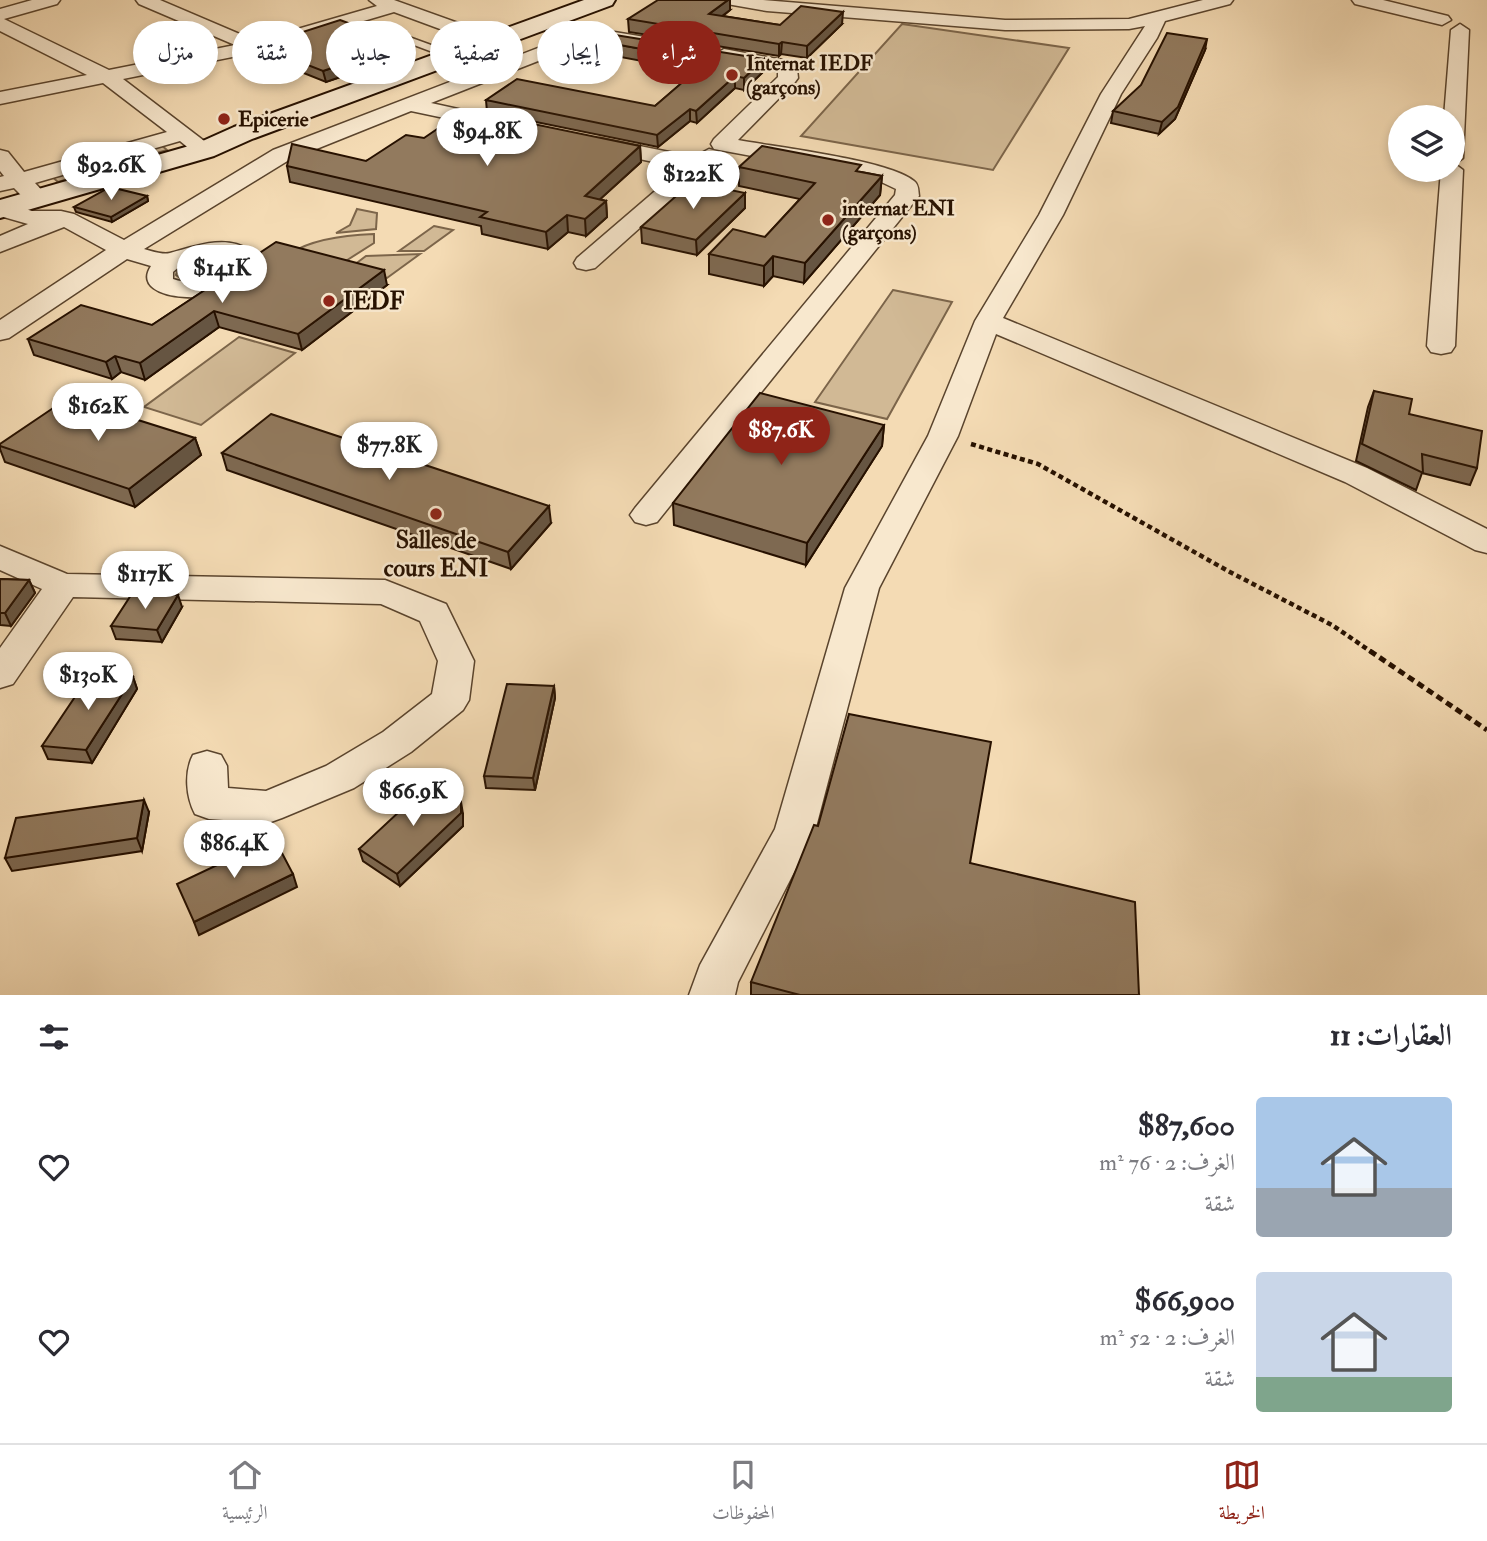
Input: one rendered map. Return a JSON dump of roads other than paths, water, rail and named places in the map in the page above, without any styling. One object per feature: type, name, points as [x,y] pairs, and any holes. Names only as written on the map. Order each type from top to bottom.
[{"type":"main road","points":[[523,30],[604,0]]},
{"type":"main road","points":[[0,209],[205,150],[243,133],[356,64],[430,53]]},
{"type":"street","points":[[0,15],[51,0]]},
{"type":"street","points":[[145,0],[232,37]]},
{"type":"street","points":[[733,0],[768,6],[1005,25],[1129,24],[1224,0]]},
{"type":"street","points":[[1361,0],[1442,20],[1467,32],[1458,105]]},
{"type":"street","points":[[1441,0],[1442,20]]},
{"type":"street","points":[[312,28],[386,3],[430,22]]},
{"type":"street","points":[[712,995],[716,979],[795,831],[862,588],[943,436],[988,321],[1051,215],[1111,94],[1149,38],[1158,17]]},
{"type":"street","points":[[0,24],[109,78],[205,150]]},
{"type":"street","points":[[0,332],[123,250],[202,205],[281,155],[590,34],[637,42]]},
{"type":"street","points":[[0,98],[232,52]]},
{"type":"street","points":[[586,263],[722,144],[788,78],[787,69],[776,64],[721,55]]},
{"type":"street","points":[[410,105],[528,129]]},
{"type":"street","points":[[9,182],[181,134]]},
{"type":"street","points":[[580,140],[699,165]]},
{"type":"street","points":[[646,515],[907,197],[907,186],[881,173],[722,144]]},
{"type":"street","points":[[0,157],[9,182],[37,198]]},
{"type":"street","points":[[1441,346],[1451,182]]},
{"type":"street","points":[[0,245],[64,218],[69,210],[68,203],[77,187]]},
{"type":"street","points":[[0,209],[29,218],[64,218],[123,250],[169,262]]},
{"type":"street","points":[[988,321],[1356,475],[1487,542]]},
{"type":"street","points":[[0,556],[63,585],[385,592],[433,613],[456,661],[450,700],[397,742],[340,777],[268,807],[209,803],[207,766]]},
{"type":"street","points":[[0,675],[63,585]]},
{"type":"lane","points":[[414,42],[389,48],[414,42]]},
{"type":"place","name":"Internat IEDF (garçons)","points":[[732,75]]},
{"type":"place","name":"Epicerie","points":[[224,119]]},
{"type":"place","name":"internat ENI (garçons)","points":[[828,220]]},
{"type":"place","name":"IEDF","points":[[329,301]]},
{"type":"place","name":"Salles de cours ENI","points":[[436,514]]}]
